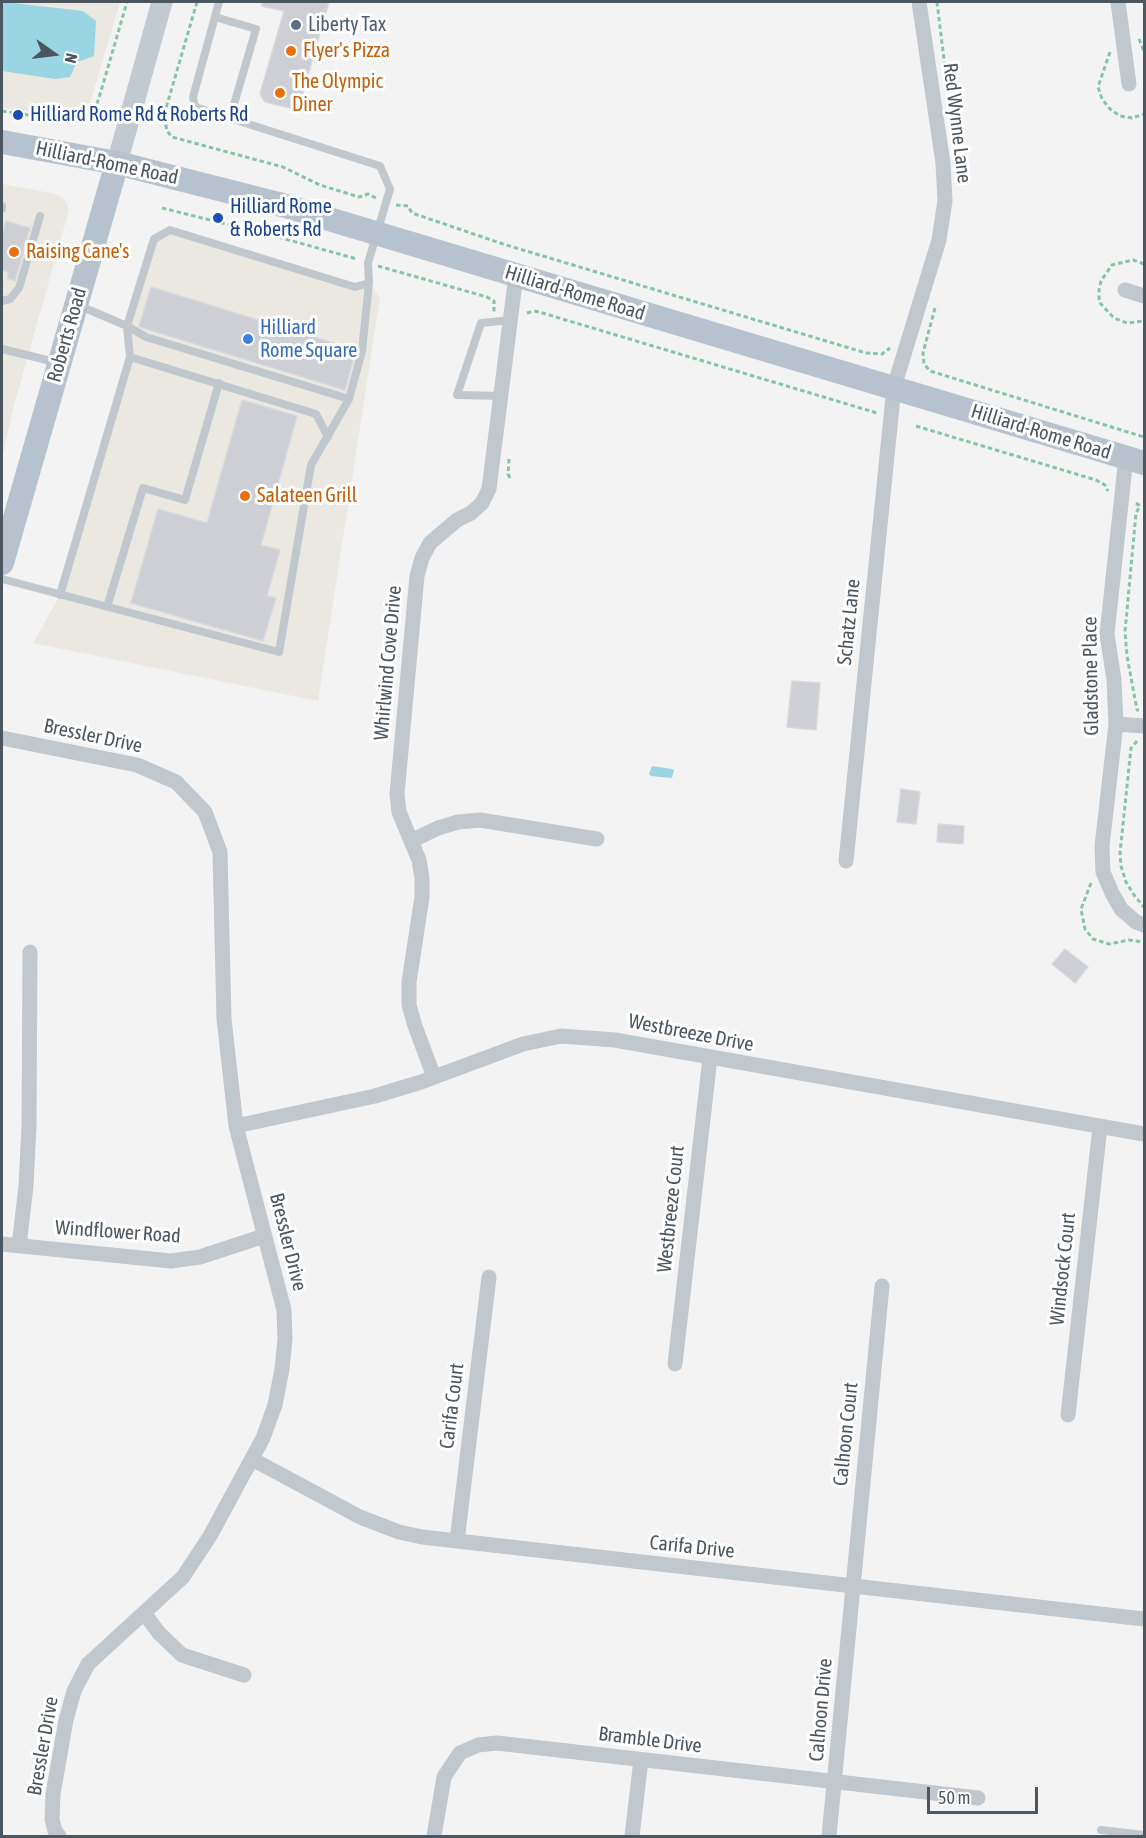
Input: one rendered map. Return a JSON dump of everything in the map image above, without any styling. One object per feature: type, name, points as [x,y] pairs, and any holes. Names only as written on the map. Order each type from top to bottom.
[{"type":"main road","name":"Roberts Road","points":[[2,564],[162,2]]},
{"type":"main road","name":"Hilliard-Rome Road","points":[[2,142],[117,163],[282,205],[1135,460]]},
{"type":"street","name":"Red Wynne Lane","points":[[894,387],[939,240],[945,201],[943,163],[919,2]]},
{"type":"street","points":[[1119,2],[1129,84]]},
{"type":"street","name":"Whirlwind Cove Drive","points":[[434,1077],[409,1005],[409,982],[422,897],[419,860],[399,812],[397,794],[417,576],[422,558],[430,543],[457,520],[471,513],[482,502],[489,489],[502,396],[517,319],[516,275]]},
{"type":"street","points":[[1125,290],[1144,296]]},
{"type":"street","name":"Schatz Lane","points":[[846,861],[894,387]]},
{"type":"street","name":"Gladstone Place","points":[[1135,460],[1107,634],[1114,680],[1116,724],[1102,846],[1103,872],[1112,893],[1121,909],[1136,922],[1144,925]]},
{"type":"street","points":[[1116,724],[1143,733]]},
{"type":"street","name":"Bressler Drive","points":[[2,738],[138,765],[176,782],[205,812],[220,852],[224,1019],[236,1126],[284,1310],[285,1339],[275,1405],[252,1459],[210,1536],[183,1576],[88,1664],[74,1692],[66,1720],[53,1794],[52,1819],[59,1836]]},
{"type":"street","points":[[411,841],[438,828],[458,822],[480,820],[597,839]]},
{"type":"street","points":[[19,1246],[26,1186],[29,1126],[30,952]]},
{"type":"street","name":"Westbreeze Drive","points":[[236,1126],[375,1096],[523,1044],[561,1036],[615,1040],[1144,1134]]},
{"type":"street","name":"Westbreeze Court","points":[[675,1364],[710,1058]]},
{"type":"street","name":"Windsock Court","points":[[1068,1415],[1100,1127]]},
{"type":"street","name":"Windflower Road","points":[[2,1244],[171,1261],[200,1257],[264,1236]]},
{"type":"street","name":"Carifa Court","points":[[457,1541],[489,1277]]},
{"type":"street","name":"Calhoon Court","points":[[852,1587],[882,1286]]},
{"type":"street","name":"Carifa Drive","points":[[252,1459],[378,1526],[422,1537],[1144,1619]]},
{"type":"street","name":"Calhoon Drive","points":[[829,1836],[836,1781],[852,1587]]},
{"type":"street","points":[[144,1613],[159,1633],[182,1656],[244,1676]]},
{"type":"street","name":"Bramble Drive","points":[[434,1836],[444,1777],[460,1753],[478,1745],[497,1743],[978,1798]]},
{"type":"street","points":[[632,1836],[641,1760]]},
{"type":"lane","points":[[2,579],[279,652],[311,465],[349,399],[362,351],[369,283],[368,263],[390,189],[380,166],[195,107],[193,97],[219,2]]},
{"type":"lane","points":[[215,17],[256,29],[230,118]]},
{"type":"lane","points":[[2,301],[10,299],[19,288],[40,216]]},
{"type":"lane","points":[[60,595],[130,357],[127,326],[154,239],[170,230],[355,287],[369,283]]},
{"type":"lane","points":[[76,305],[127,326],[146,337],[349,399]]},
{"type":"lane","points":[[502,396],[457,395],[481,322],[517,319]]},
{"type":"lane","points":[[2,348],[59,363]]},
{"type":"lane","points":[[130,357],[316,414],[328,437]]},
{"type":"lane","points":[[107,607],[143,488],[185,500],[219,383]]},
{"type":"lane","points":[[1101,1830],[1144,1835]]},
{"type":"path","points":[[2,111],[75,122],[86,120],[93,114],[127,2]]},
{"type":"path","points":[[197,2],[164,116],[167,131],[171,137],[283,167],[320,185],[359,197],[368,194],[386,202],[408,206],[412,213],[503,244],[866,353],[882,354],[891,346]]},
{"type":"path","points":[[937,2],[945,69]]},
{"type":"path","points":[[1138,32],[1139,42],[1144,51]]},
{"type":"path","points":[[1111,49],[1098,87],[1102,99],[1120,116],[1132,118],[1144,114]]},
{"type":"path","points":[[162,208],[278,237],[487,297],[494,301],[493,321]]},
{"type":"path","points":[[937,301],[922,353],[924,364],[930,371],[1144,437]]},
{"type":"path","points":[[517,319],[534,310],[877,413]]},
{"type":"path","points":[[916,426],[1096,480],[1105,485],[1109,496]]},
{"type":"path","points":[[510,452],[508,474],[510,478]]},
{"type":"path","points":[[1144,502],[1136,513],[1125,632],[1137,710],[1144,711]]},
{"type":"path","points":[[1136,503],[1140,506]]},
{"type":"path","points":[[1143,733],[1131,748],[1120,853],[1126,882],[1144,907]]},
{"type":"path","points":[[1092,874],[1081,909],[1085,929],[1093,939],[1101,943],[1109,944],[1129,940],[1144,942]]},
{"type":"shaded area","points":[[2,2],[120,2],[88,110],[74,117],[2,108]]},
{"type":"shaded area","points":[[2,184],[56,194],[65,200],[69,210],[13,409],[2,458]]},
{"type":"shaded area","points":[[170,230],[354,287],[369,283],[380,297],[318,701],[33,643],[60,595],[130,357],[127,326],[154,239]]},
{"type":"water","points":[[2,3],[83,11],[96,21],[94,56],[77,62],[70,77],[55,79],[2,71]]},
{"type":"water","points":[[652,766],[674,770],[672,778],[651,776],[649,774]]},
{"type":"building","points":[[262,2],[329,2],[298,110],[265,102],[260,94],[284,11],[262,6]]},
{"type":"building","name":"Raising Cane's","points":[[6,221],[30,228],[15,281],[7,278],[8,272],[2,270],[2,235]]},
{"type":"building","name":"Hilliard Rome Square","points":[[151,287],[356,350],[345,390],[139,326]]},
{"type":"building","points":[[242,400],[297,416],[261,545],[280,550],[267,596],[276,598],[263,641],[131,603],[158,509],[207,523]]},
{"type":"building","points":[[792,681],[820,683],[816,730],[787,727]]},
{"type":"building","points":[[901,789],[920,792],[916,824],[897,822]]},
{"type":"building","points":[[938,824],[964,826],[963,844],[937,842]]},
{"type":"building","points":[[1065,949],[1088,967],[1075,983],[1052,964]]},
{"type":"place","name":"Liberty Tax","points":[[296,25]]},
{"type":"place","name":"Flyer's Pizza","points":[[291,51]]},
{"type":"place","name":"The Olympic Diner","points":[[280,93]]},
{"type":"place","name":"Hilliard Rome Rd & Roberts Rd","points":[[18,115]]},
{"type":"place","name":"Hilliard Rome & Roberts Rd","points":[[218,218]]},
{"type":"place","name":"Raising Cane's","points":[[14,252]]},
{"type":"place","name":"Hilliard Rome Square","points":[[248,339]]},
{"type":"place","name":"Salateen Grill","points":[[245,496]]}]
